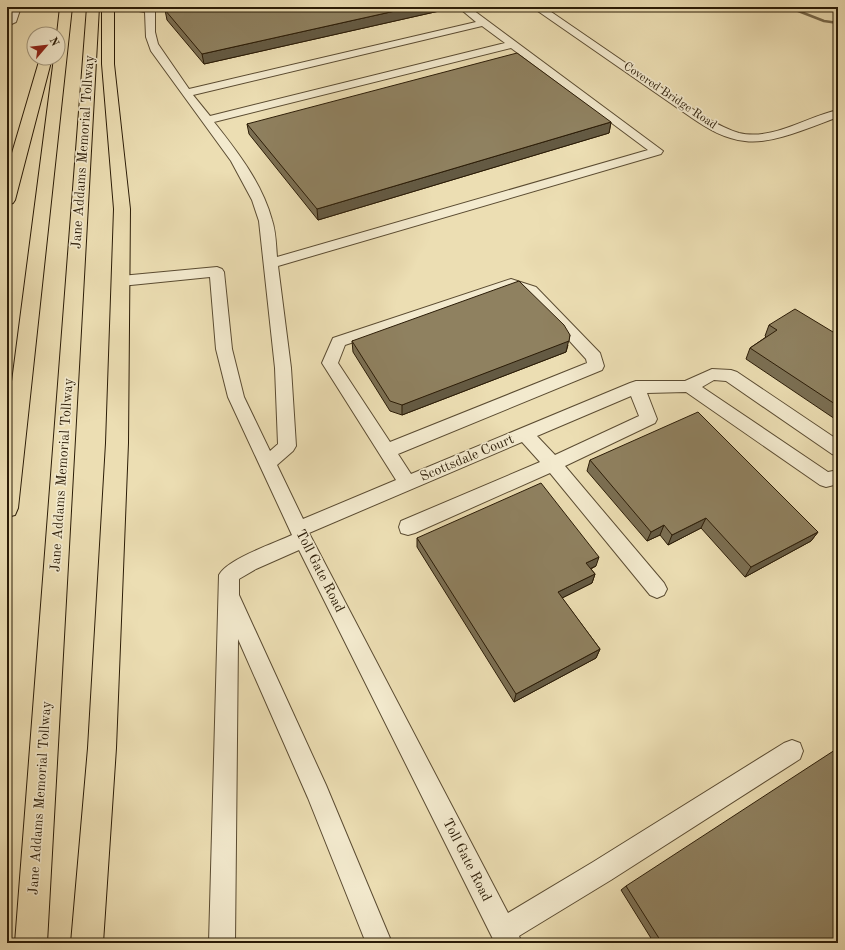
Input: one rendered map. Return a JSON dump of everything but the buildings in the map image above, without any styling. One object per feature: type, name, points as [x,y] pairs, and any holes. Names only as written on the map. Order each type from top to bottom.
[{"type":"highway","points":[[54,26],[58,7]]},
{"type":"highway","name":"Jane Addams Memorial Tollway","points":[[7,508],[66,7]]},
{"type":"highway","name":"Jane Addams Memorial Tollway","points":[[31,943],[93,7]]},
{"type":"highway","points":[[87,943],[103,732],[117,443],[122,209],[108,64],[108,7]]},
{"type":"highway","points":[[7,200],[44,66]]},
{"type":"street","points":[[7,23],[13,20],[16,7]]},
{"type":"street","points":[[272,263],[657,151],[463,7]]},
{"type":"street","name":"Covered Bridge Road","points":[[536,7],[566,25],[709,124],[735,137],[762,138],[838,113]]},
{"type":"street","points":[[152,11],[152,44],[186,93],[224,142],[254,188],[261,203],[266,220],[283,368],[287,446],[267,464]]},
{"type":"street","points":[[186,93],[484,22]]},
{"type":"street","points":[[207,120],[513,44]]},
{"type":"street","name":"Toll Gate Road","points":[[120,281],[217,272],[224,349],[236,397],[301,534],[506,937]]},
{"type":"street","points":[[386,451],[596,366],[594,357],[530,290],[511,284],[339,342],[330,363],[386,451],[407,483]]},
{"type":"street","points":[[408,527],[553,464],[649,419],[636,388],[689,386],[709,375],[721,374],[731,376],[832,443],[838,449]]},
{"type":"street","points":[[689,386],[826,480],[838,477]]},
{"type":"street","name":"Scottsdale Court","points":[[229,595],[229,575],[301,534],[407,483],[636,388]]},
{"type":"street","points":[[525,434],[553,464],[657,589]]},
{"type":"street","points":[[222,943],[229,595]]},
{"type":"street","points":[[229,595],[318,793],[379,943]]},
{"type":"street","points":[[506,937],[608,867],[792,751]]},
{"type":"waterway","points":[[788,7],[824,21],[838,23]]}]
